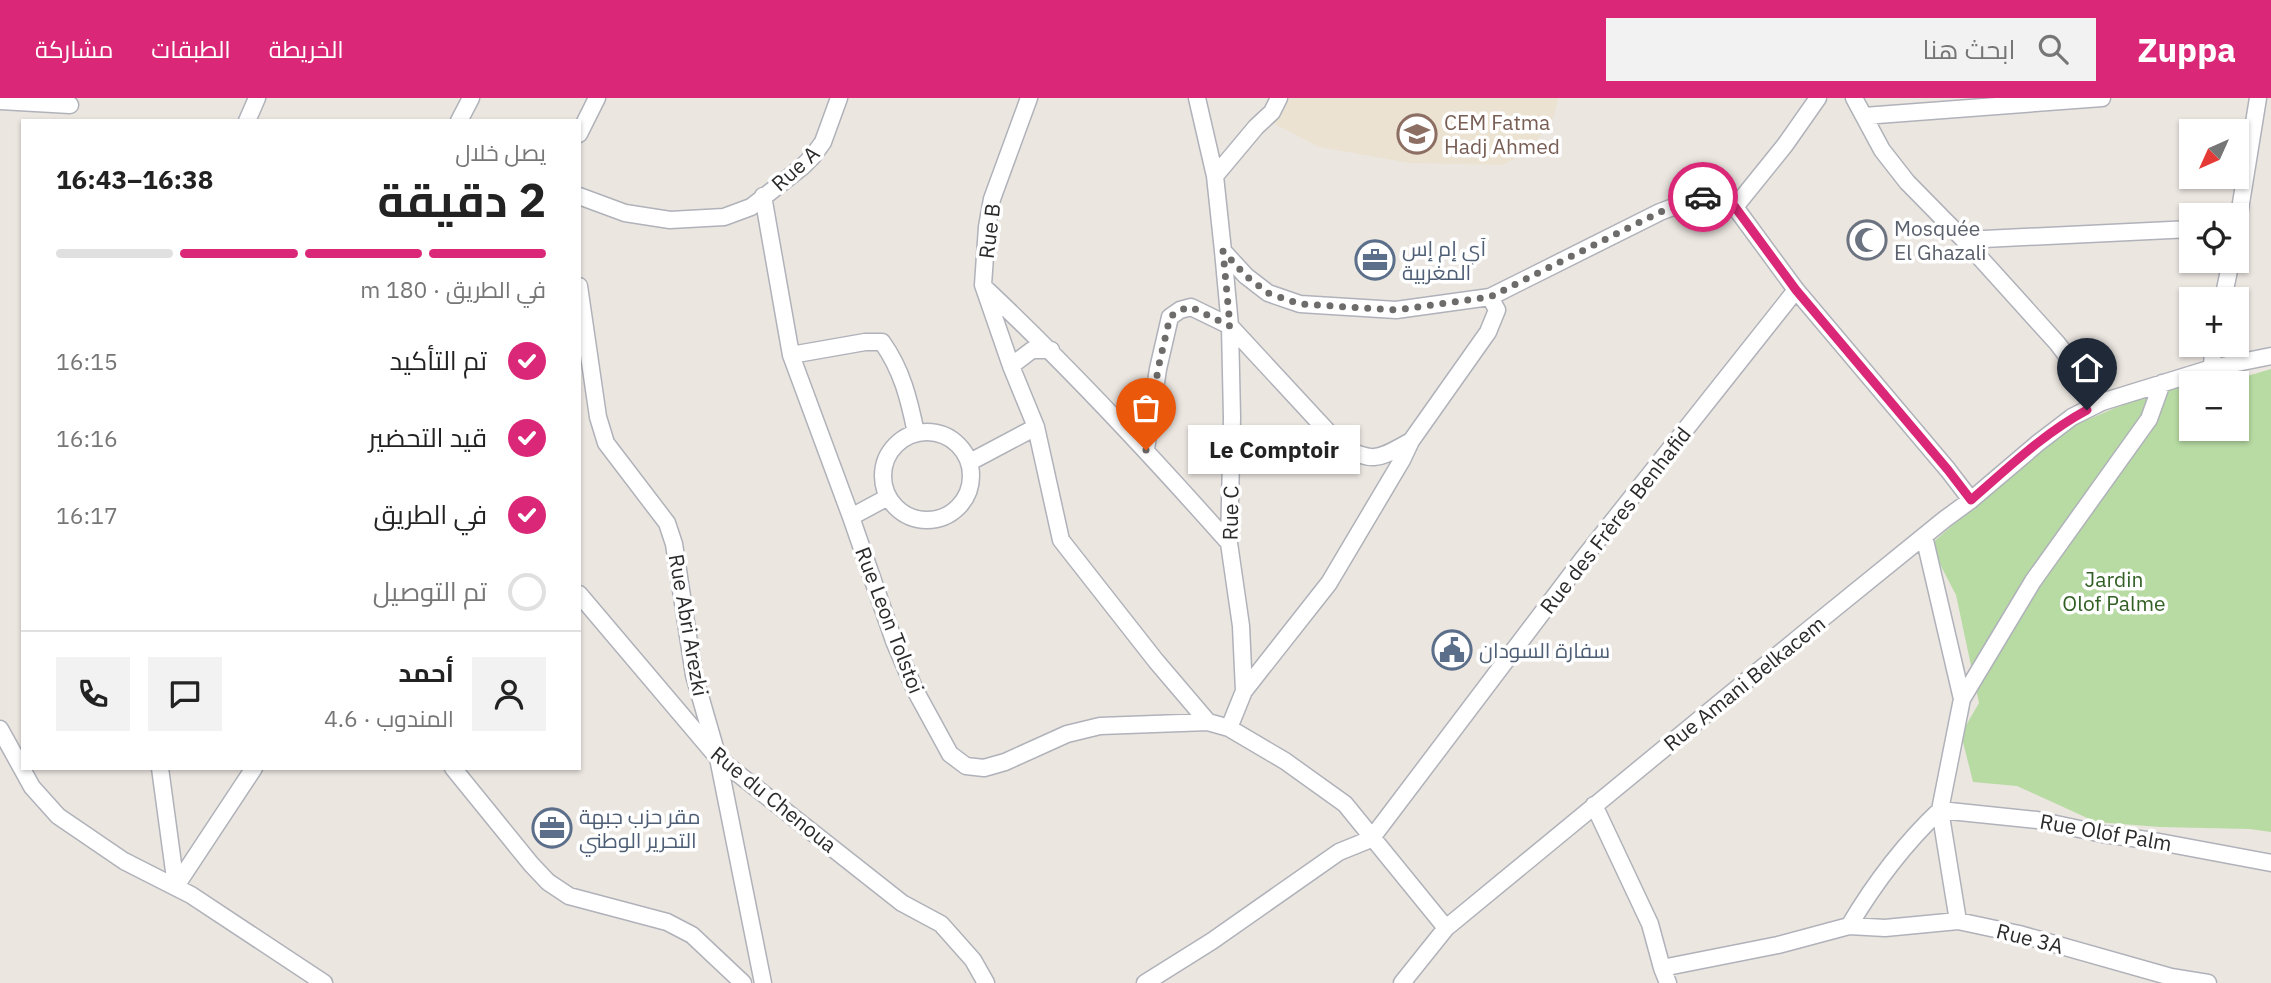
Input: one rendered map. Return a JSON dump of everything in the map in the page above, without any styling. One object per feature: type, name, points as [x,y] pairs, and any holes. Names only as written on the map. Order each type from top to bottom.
[{"type":"street","points":[[248,119],[257,98]]},
{"type":"street","points":[[460,119],[471,98]]},
{"type":"street","points":[[581,130],[597,98]]},
{"type":"street","name":"Rue A","points":[[581,196],[625,213],[670,220],[724,217],[751,207],[813,156],[823,142],[839,98]]},
{"type":"street","name":"Rue B","points":[[1029,98],[992,199],[983,285],[1036,427],[1061,540],[1156,661],[1208,722]]},
{"type":"street","name":"Rue C","points":[[1197,98],[1215,176],[1230,326],[1233,418],[1229,543],[1241,626],[1244,691],[1229,728]]},
{"type":"street","points":[[1215,176],[1255,127],[1272,112],[1279,98]]},
{"type":"street","points":[[1735,207],[1785,145],[1818,98]]},
{"type":"street","points":[[1854,98],[1882,150],[1907,182],[1964,240],[2057,343],[2102,401]]},
{"type":"street","points":[[1864,116],[2102,98]]},
{"type":"street","points":[[2241,203],[2258,98]]},
{"type":"street","points":[[0,101],[72,108]]},
{"type":"street","points":[[1223,251],[1246,276],[1268,293],[1300,304],[1396,310],[1490,297],[1660,212],[1694,199],[1717,195],[1735,207],[1796,290],[1971,500]]},
{"type":"street","name":"Rue Leon Tolstoi","points":[[763,196],[791,355],[894,641],[915,690],[950,754],[966,766],[984,768],[1005,762],[1067,734],[1100,726],[1208,722],[1229,728],[1285,761],[1345,804],[1446,928]]},
{"type":"street","points":[[1964,240],[2179,230]]},
{"type":"street","points":[[983,285],[1051,350],[1229,543]]},
{"type":"street","name":"Rue des Frères Benhafid","points":[[1371,839],[1582,560],[1796,290]]},
{"type":"street","points":[[1244,691],[1329,583],[1402,460],[1410,441],[1488,332],[1497,310],[1490,297]]},
{"type":"street","name":"Rue Abri Arezki","points":[[581,299],[606,443],[667,523],[674,544],[694,675],[718,758],[763,983]]},
{"type":"street","points":[[1146,450],[1158,369],[1170,317],[1191,307],[1230,326],[1342,447],[1360,456],[1377,459],[1410,441]]},
{"type":"street","points":[[791,355],[865,342],[882,342],[894,358],[901,375],[916,433]]},
{"type":"street","points":[[1011,366],[1032,350],[1051,350]]},
{"type":"street","points":[[2212,357],[2212,368],[2271,356]]},
{"type":"street","name":"Rue Amani Belkacem","points":[[1402,983],[1446,928],[2038,443],[2072,418],[2102,401],[2212,368]]},
{"type":"street","points":[[1958,921],[1940,810],[1962,699],[2033,581],[2149,419],[2162,383]]},
{"type":"street","points":[[970,462],[1036,427]]},
{"type":"street","points":[[916,433],[942,434],[954,440],[970,462],[972,477],[969,492],[962,505],[950,515],[936,520],[907,516],[888,497],[883,479],[891,450],[902,439],[916,433]]},
{"type":"street","points":[[851,517],[888,497]]},
{"type":"street","points":[[1924,536],[1962,699]]},
{"type":"street","name":"Rue du Chenoua","points":[[581,596],[718,758],[902,903],[941,925],[973,961],[986,983]]},
{"type":"street","points":[[0,729],[21,767]]},
{"type":"street","points":[[23,770],[32,787],[58,816],[124,861],[176,886],[324,983]]},
{"type":"street","points":[[160,770],[176,886]]},
{"type":"street","points":[[176,886],[253,770]]},
{"type":"street","points":[[455,770],[548,882],[569,896],[667,922],[692,935],[743,983]]},
{"type":"street","points":[[1594,805],[1650,924],[1665,975]]},
{"type":"street","points":[[1849,926],[1915,833],[1940,810]]},
{"type":"street","name":"Rue Olof Palm","points":[[1940,810],[2037,820],[2271,863]]},
{"type":"street","points":[[1145,983],[1212,941],[1339,852],[1371,839]]},
{"type":"street","name":"Rue 3A","points":[[1665,975],[1849,926],[1885,928],[1958,921],[2019,934],[2169,980],[2208,983]]},
{"type":"shaded area","name":"CEM Fatma Hadj Ahmed","points":[[1290,98],[1558,98],[1554,116],[1531,149],[1503,165],[1410,163],[1319,147],[1267,120]]},
{"type":"green space","name":"Jardin Olof Palme","points":[[2271,369],[2271,832],[2096,822],[2017,786],[1973,782],[1961,734],[1979,703],[1956,595],[1930,545],[2059,432],[2179,384],[2179,441],[2249,441],[2249,376]]},
{"type":"way so far","points":[[1146,450],[1158,369],[1170,317],[1191,307],[1230,326],[1223,251],[1246,276],[1268,293],[1300,304],[1396,310],[1490,297],[1660,212],[1703,197]]},
{"type":"place","name":"CEM Fatma Hadj Ahmed","points":[[1417,134]]},
{"type":"place","name":"Mosquée El Ghazali","points":[[1867,240]]},
{"type":"place","name":"آي إم إس المغربية","points":[[1375,260]]},
{"type":"place","name":"Le Comptoir","points":[[1146,450]]},
{"type":"place","name":"سفارة السودان","points":[[1452,650]]},
{"type":"place","name":"مقر حزب جبهة التحرير الوطني","points":[[552,828]]},
{"type":"route","points":[[1703,197],[1717,195],[1735,207],[1796,290],[1971,500],[2038,443],[2087,410]]}]
